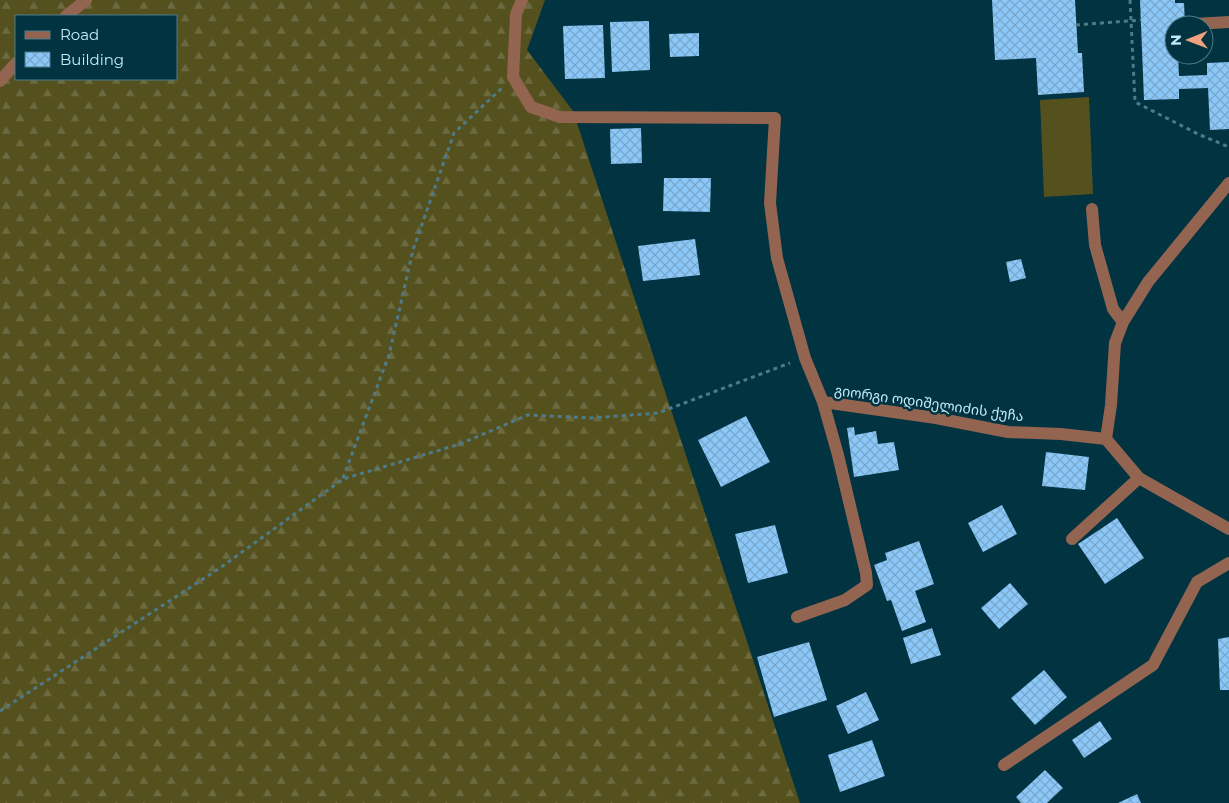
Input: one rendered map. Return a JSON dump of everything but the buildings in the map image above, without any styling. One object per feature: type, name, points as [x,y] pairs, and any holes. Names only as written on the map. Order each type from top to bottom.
[{"type":"street","points":[[67,15],[86,0]]},
{"type":"street","points":[[513,77],[516,14],[522,0]]},
{"type":"street","points":[[1214,23],[1229,22]]},
{"type":"street","points":[[0,81],[15,64]]},
{"type":"street","name":"გიორგი ოდიშელიძის ქუჩა","points":[[513,77],[530,107],[560,117],[775,118],[770,203],[778,258],[805,358],[823,402],[936,418],[1008,432],[1061,434],[1106,439]]},
{"type":"street","points":[[1229,183],[1148,282],[1123,322],[1115,344],[1111,405],[1106,439],[1139,478],[1229,530]]},
{"type":"street","points":[[1092,209],[1095,245],[1113,309],[1123,322]]},
{"type":"street","points":[[797,617],[845,600],[867,585],[866,573],[838,455],[823,402]]},
{"type":"street","points":[[1072,539],[1139,478]]},
{"type":"street","points":[[1004,765],[1153,665],[1197,582],[1229,563]]},
{"type":"path","points":[[1130,0],[1135,102],[1198,134],[1229,147]]},
{"type":"path","points":[[1076,25],[1141,20]]},
{"type":"path","points":[[343,479],[389,355],[413,250],[454,133],[513,77]]},
{"type":"path","points":[[0,711],[220,568],[343,479],[460,444],[528,415],[591,418],[658,413],[805,358]]},
{"type":"green space","points":[[0,0],[545,0],[527,50],[573,111],[800,803],[0,803]]},
{"type":"green space","points":[[1089,97],[1093,194],[1044,197],[1040,100]]}]
